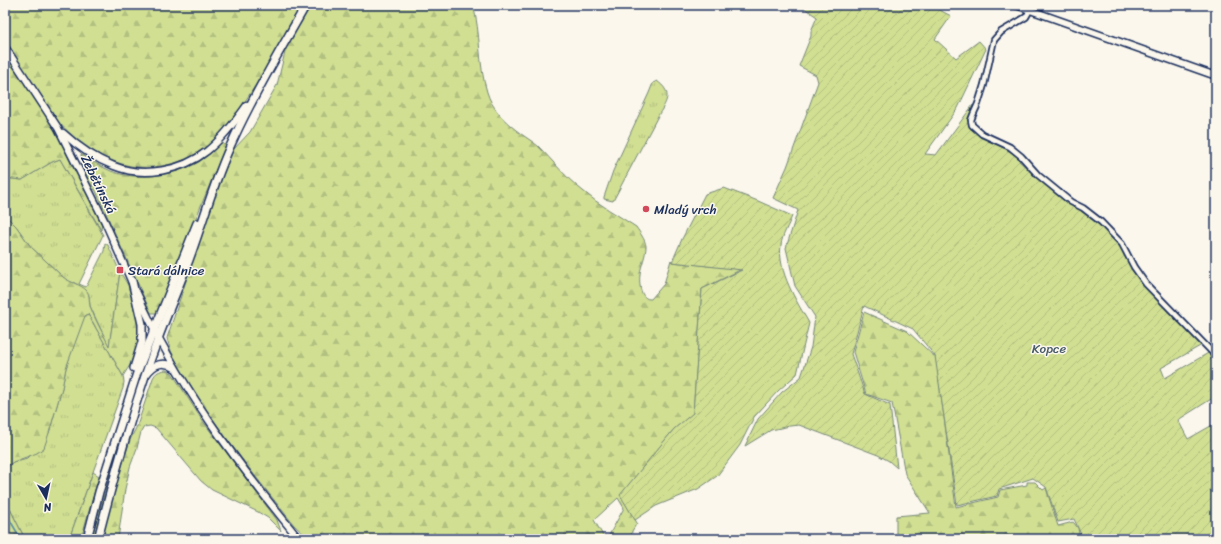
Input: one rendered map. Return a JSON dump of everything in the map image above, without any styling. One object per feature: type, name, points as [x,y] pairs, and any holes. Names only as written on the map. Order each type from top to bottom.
[{"type":"main road","points":[[98,539],[109,497],[158,339],[233,138],[258,89],[306,5]]},
{"type":"main road","points":[[86,539],[122,417],[137,373],[193,233],[212,192]]},
{"type":"main road","points":[[122,417],[131,376],[142,342],[142,324],[132,281]]},
{"type":"street","points":[[1016,5],[1216,76]]},
{"type":"street","points":[[1030,10],[1026,17],[1004,30],[994,40],[984,85],[978,104],[972,115],[972,125],[982,134],[1010,147],[1021,156],[1038,175],[1071,202],[1083,208],[1102,222],[1122,244],[1134,267],[1146,284],[1212,352],[1216,360]]},
{"type":"street","name":"Žebětínská","points":[[5,47],[58,128],[102,216],[158,339],[175,368],[207,419],[299,539]]},
{"type":"street","points":[[58,128],[66,136],[101,160],[115,167],[143,171],[172,168],[193,160],[206,152],[234,124],[258,89]]},
{"type":"street","points":[[146,375],[152,368],[162,363],[169,364],[175,368]]},
{"type":"green space","points":[[5,5],[302,5],[259,80],[225,129],[209,145],[197,153],[172,164],[152,167],[138,167],[126,165],[101,156],[79,141],[59,123],[5,41]]},
{"type":"green space","points":[[311,5],[473,5],[476,16],[482,71],[489,98],[498,113],[507,122],[538,146],[577,186],[596,201],[636,227],[646,246],[640,278],[640,286],[644,297],[651,299],[664,284],[671,260],[672,262],[742,269],[702,289],[693,414],[674,429],[621,495],[637,523],[632,531],[631,539],[607,539],[624,508],[618,498],[594,520],[605,539],[309,539],[294,525],[242,458],[181,371],[171,351],[167,338],[215,194],[233,150],[250,132],[277,85],[286,48]]},
{"type":"green space","name":"Kopce","points":[[800,5],[930,5],[951,16],[935,39],[956,58],[979,41],[986,49],[958,108],[925,154],[936,155],[973,105],[969,124],[980,137],[993,140],[1021,159],[1019,161],[1066,202],[1079,208],[1101,224],[1123,249],[1132,270],[1186,330],[1202,345],[1161,368],[1165,378],[1210,352],[1216,366],[1216,396],[1178,420],[1188,439],[1216,423],[1216,486],[1210,489],[1216,501],[1216,530],[1205,539],[1083,539],[1074,519],[1058,522],[1046,487],[1033,478],[999,489],[997,496],[957,505],[935,356],[913,329],[864,306],[851,354],[865,394],[890,405],[897,468],[889,461],[878,455],[799,425],[771,430],[745,446],[758,419],[782,392],[801,377],[811,347],[815,317],[795,286],[786,248],[798,210],[773,198],[787,167],[818,82],[816,75],[799,66],[817,17]]},
{"type":"green space","points":[[5,53],[55,130],[102,224],[101,230],[60,159],[52,162],[22,180],[5,178]]},
{"type":"green space","points":[[657,81],[662,85],[667,93],[665,104],[613,201],[604,199],[613,171],[653,83]]},
{"type":"green space","points":[[221,143],[226,145],[157,313],[151,313],[95,189],[93,190],[82,165],[81,154],[111,171],[131,176],[153,176],[175,172],[195,164],[206,157]]},
{"type":"green space","points":[[60,159],[103,235],[79,284],[86,287],[104,251],[105,243],[108,245],[120,272],[109,347],[90,306],[89,296],[75,283],[69,282],[63,277],[31,247],[16,226],[5,215],[5,178],[22,180],[52,162]]},
{"type":"green space","points":[[724,188],[792,216],[781,245],[782,265],[789,286],[809,323],[797,374],[778,391],[754,417],[740,445],[717,476],[698,489],[656,506],[635,520],[620,495],[674,429],[693,413],[702,289],[742,270],[672,262],[705,194]]},
{"type":"green space","points":[[5,215],[16,226],[31,247],[63,277],[87,291],[92,311],[109,346],[120,272],[128,285],[139,325],[139,342],[130,365],[123,376],[88,314],[85,316],[66,368],[62,388],[44,448],[37,453],[13,462],[5,468]]},
{"type":"green space","points":[[864,312],[907,331],[936,358],[956,507],[998,497],[1000,490],[1027,485],[1027,482],[1035,482],[1043,490],[1046,488],[1058,526],[1073,522],[1078,528],[1080,539],[877,539],[878,535],[896,537],[896,516],[930,513],[905,474],[892,403],[866,394],[853,352]]},
{"type":"green space","points":[[88,314],[123,376],[123,388],[69,539],[25,539],[5,499],[5,468],[13,462],[27,458],[49,433],[66,368],[83,318]]},
{"type":"green space","points":[[150,347],[152,348],[94,539],[91,539],[129,409]]},
{"type":"green space","points":[[166,370],[172,373],[202,420],[277,520],[281,531],[268,518],[258,512],[212,490],[201,481],[156,428],[150,426],[144,427],[141,432],[130,467],[125,489],[118,539],[102,539],[112,498],[130,440],[137,426],[153,378],[158,372]]},
{"type":"green space","points":[[93,472],[99,476],[81,539],[69,539]]},
{"type":"green space","points":[[5,499],[25,539],[5,539]]},
{"type":"waterway","points":[[5,512],[21,539]]},
{"type":"place","name":"Mladý vrch","points":[[646,209]]},
{"type":"place","name":"Stará dálnice","points":[[120,270]]}]
